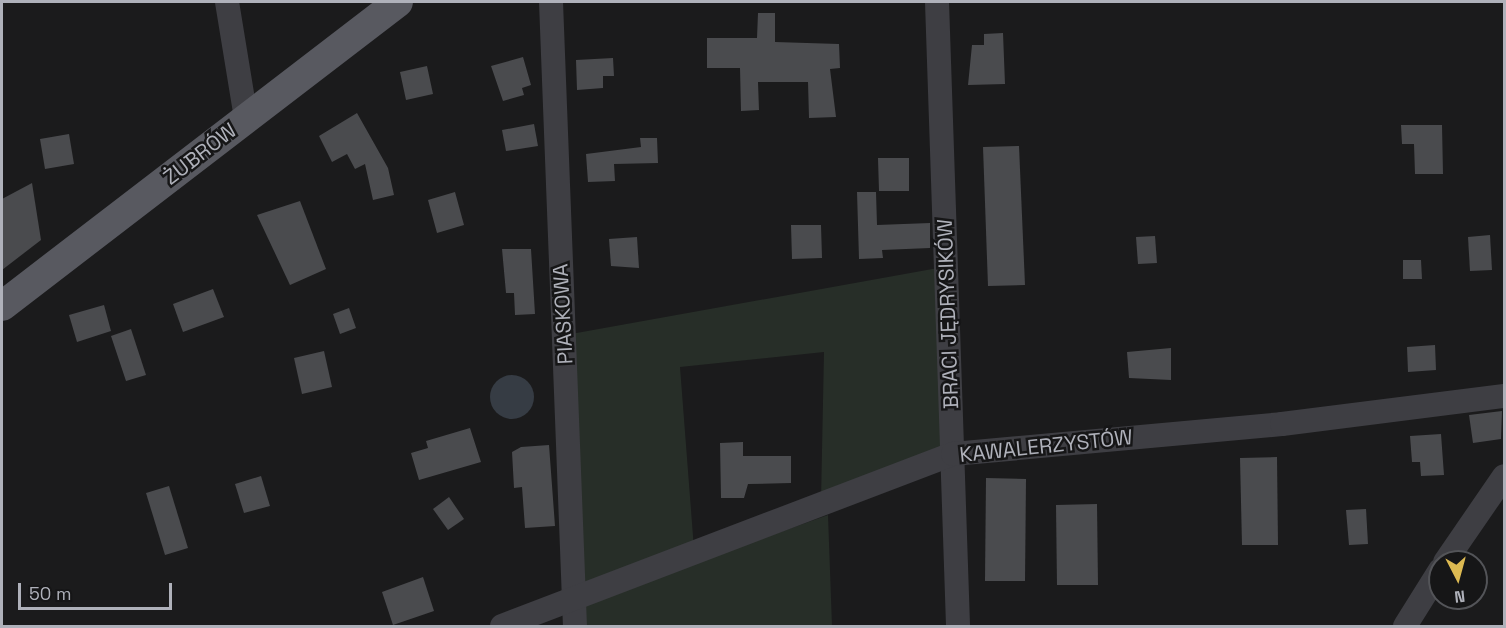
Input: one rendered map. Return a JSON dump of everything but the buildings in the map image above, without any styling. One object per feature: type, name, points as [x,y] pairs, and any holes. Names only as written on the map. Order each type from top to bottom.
[{"type":"main road","name":"ŻUBRÓW","points":[[2,306],[398,2]]},
{"type":"street","points":[[227,2],[246,118]]},
{"type":"street","name":"PIASKOWA","points":[[551,2],[576,601],[575,627]]},
{"type":"street","name":"BRACI JĘDRYSIKÓW","points":[[937,2],[958,627]]},
{"type":"street","name":"KAWALERZYSTÓW","points":[[502,627],[576,601],[953,454],[1282,424],[1504,396]]},
{"type":"street","points":[[1453,550],[1504,476]]},
{"type":"street","points":[[1405,627],[1428,590]]},
{"type":"shaded area","points":[[938,268],[947,451],[821,500],[824,352],[680,367],[694,549],[582,592],[571,334]]},
{"type":"shaded area","points":[[512,375],[521,376],[528,381],[533,388],[533,406],[528,413],[521,418],[512,419],[503,418],[496,413],[491,406],[490,397],[491,388],[496,381],[503,376]]},
{"type":"shaded area","points":[[828,515],[832,626],[581,626],[582,603]]}]
